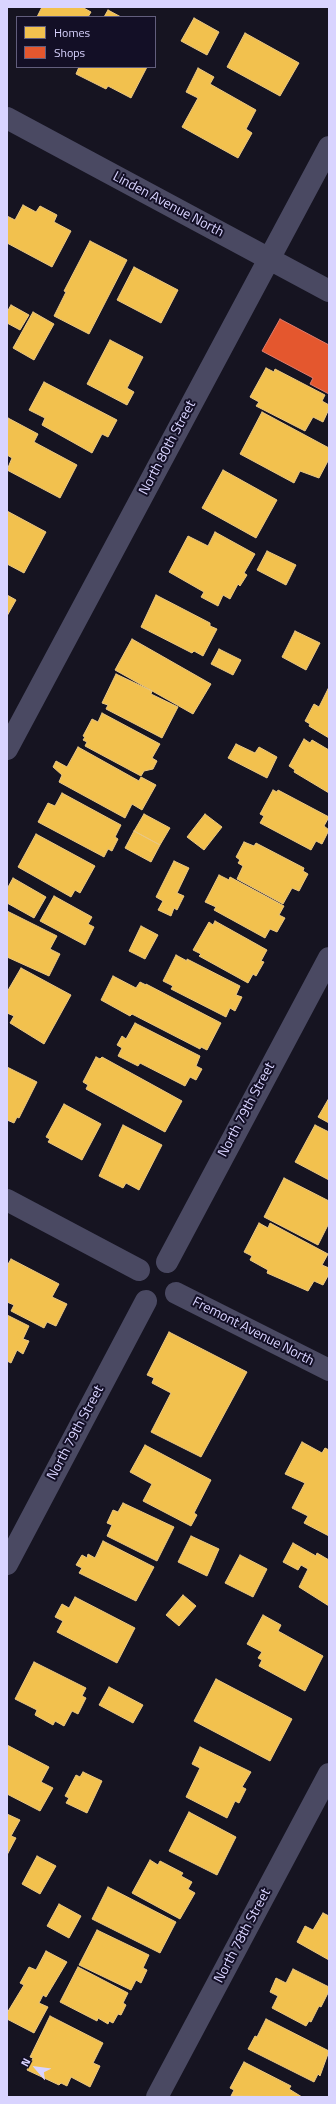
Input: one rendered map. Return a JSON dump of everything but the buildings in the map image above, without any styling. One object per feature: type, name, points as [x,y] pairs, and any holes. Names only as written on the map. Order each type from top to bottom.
[{"type":"street","name":"Linden Avenue North","points":[[7,118],[329,291]]},
{"type":"street","name":"North 80th Street","points":[[7,749],[270,260],[329,147]]},
{"type":"street","name":"North 79th Street","points":[[166,1262],[329,958]]},
{"type":"street","points":[[7,1200],[138,1270]]},
{"type":"street","points":[[155,1260],[166,1262],[175,1269],[179,1283],[176,1293],[169,1301],[163,1304],[155,1305],[146,1301],[138,1293],[135,1286],[135,1279],[138,1270],[142,1266],[155,1260]]},
{"type":"street","name":"Fremont Avenue North","points":[[176,1293],[329,1370]]},
{"type":"street","name":"North 79th Street","points":[[7,1564],[146,1301]]},
{"type":"street","name":"North 78th Street","points":[[157,2097],[329,1774]]}]
